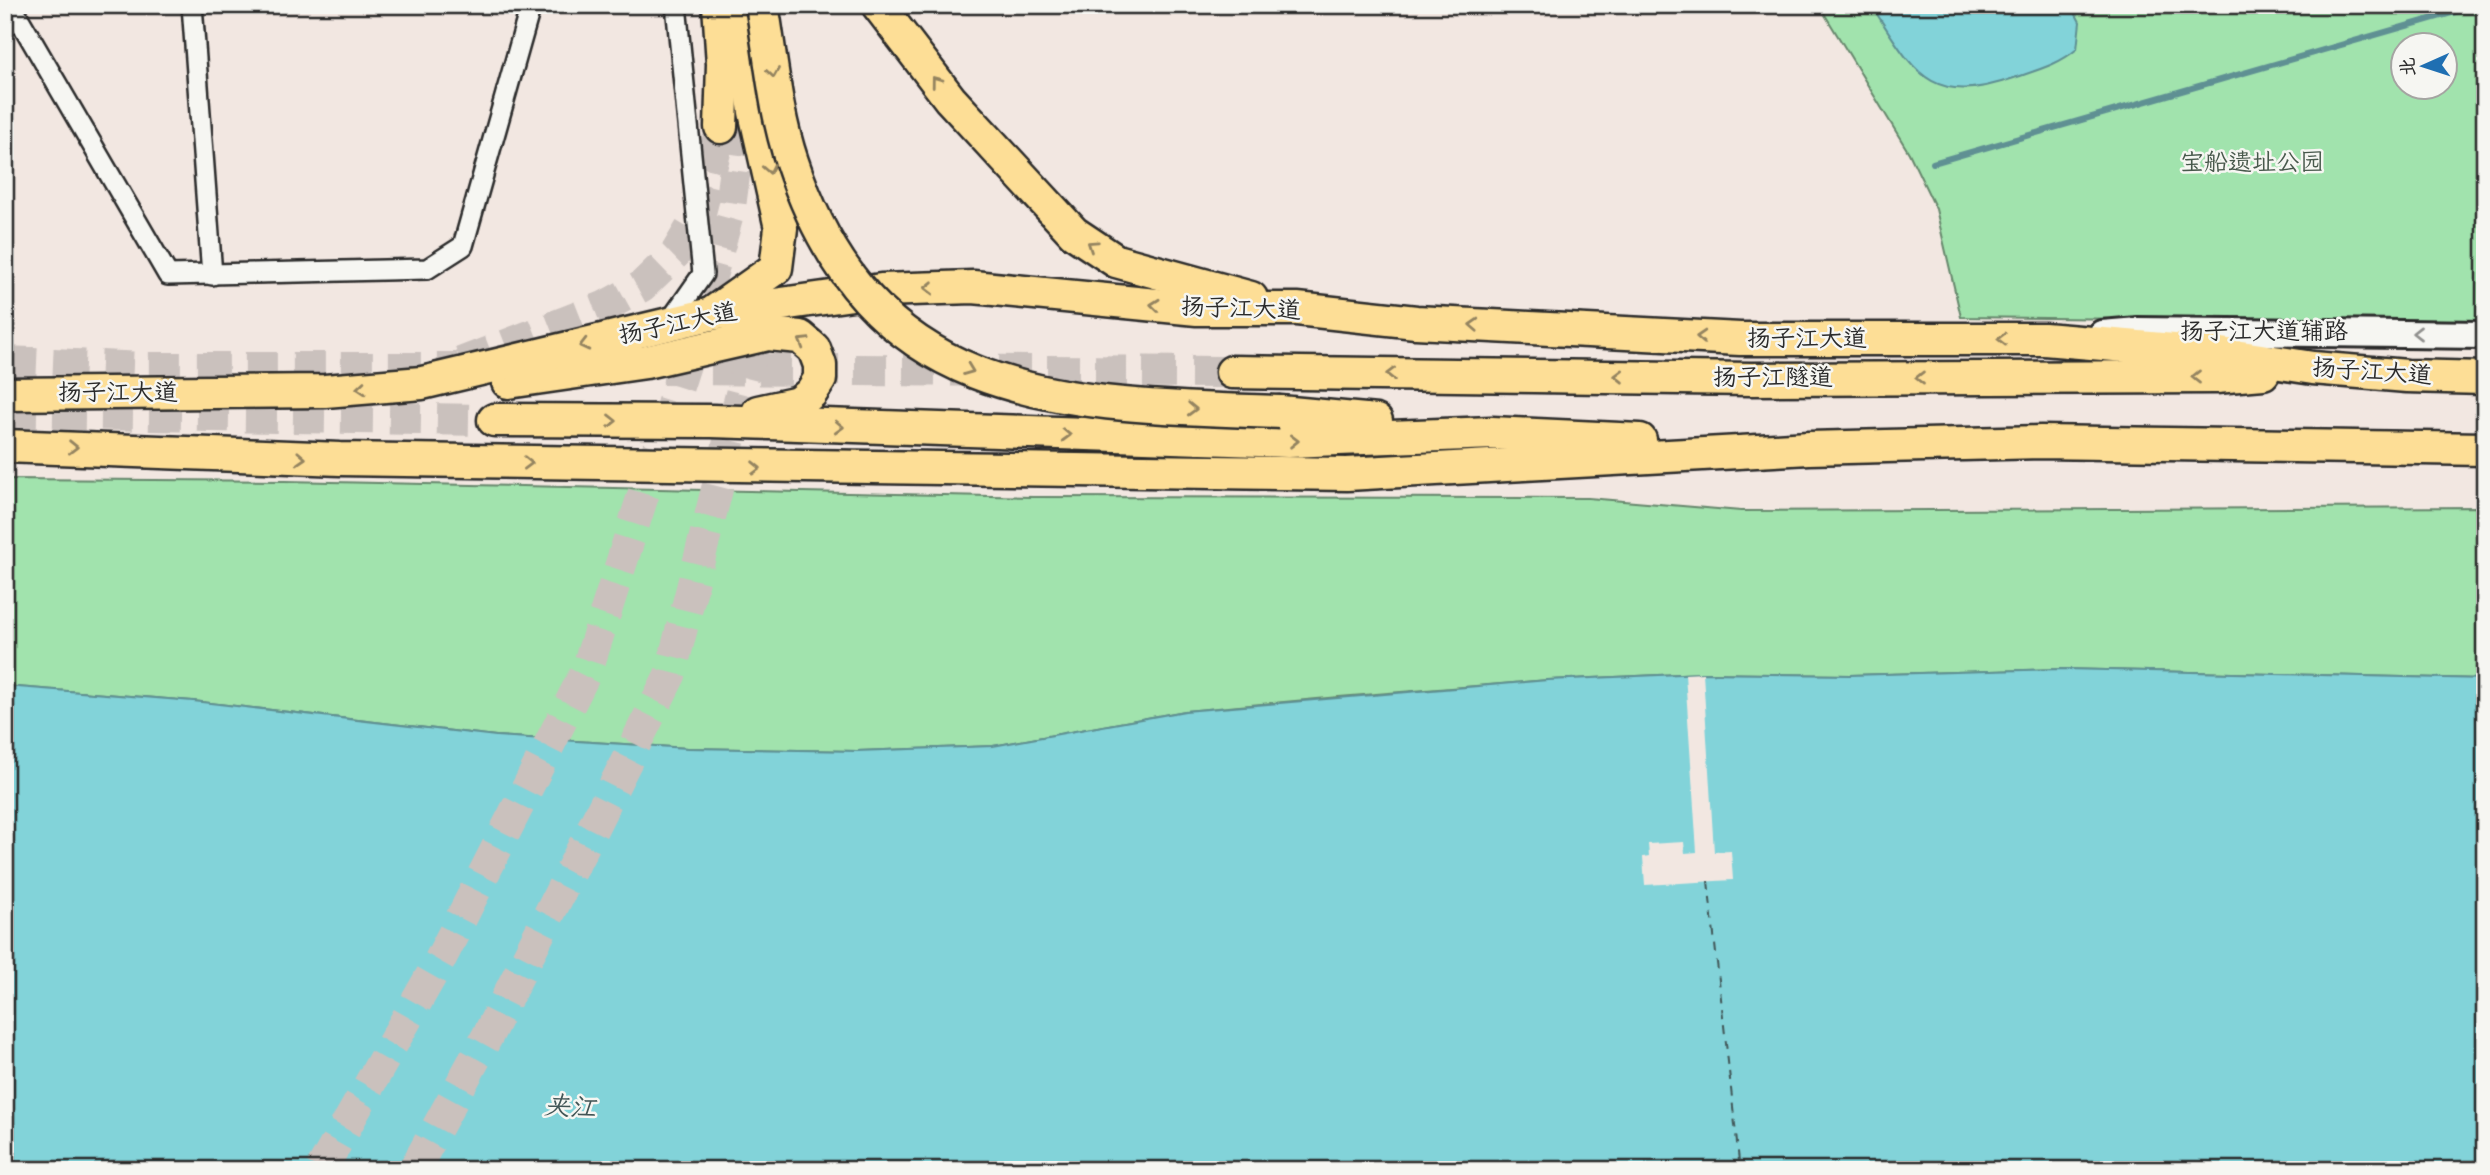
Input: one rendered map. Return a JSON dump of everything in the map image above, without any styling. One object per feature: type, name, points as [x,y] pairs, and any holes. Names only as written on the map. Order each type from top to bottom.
[{"type":"highway","points":[[719,5],[723,64],[721,127]]},
{"type":"highway","points":[[711,314],[776,268],[780,228],[755,112],[741,5]]},
{"type":"highway","points":[[762,5],[791,160],[812,215],[839,264],[867,300],[905,334],[960,367],[1006,384],[1073,398],[1181,408],[1280,412],[1492,433],[1808,447]]},
{"type":"highway","points":[[878,5],[950,99],[1073,233],[1116,261],[1297,309]]},
{"type":"highway","name":"扬子江大道","points":[[5,394],[325,391],[422,383],[711,314],[881,289],[973,287],[1197,309],[1297,309],[1416,322],[1740,339],[2044,340],[2221,354],[2313,368],[2407,376],[2485,378]]},
{"type":"highway","points":[[422,383],[517,382],[646,362],[768,334],[800,337],[814,349],[820,365],[820,379],[811,393],[799,403],[712,421]]},
{"type":"highway","name":"扬子江隧道","points":[[1232,372],[1751,379],[2216,377],[2313,368]]},
{"type":"highway","points":[[494,420],[712,421],[1287,441],[1492,433]]},
{"type":"highway","points":[[5,446],[340,460],[1347,474],[1808,447],[2041,442],[2485,449]]},
{"type":"main road","name":"扬子江大道辅路","points":[[2044,340],[2138,331],[2485,335]]},
{"type":"street","points":[[11,5],[168,275],[427,269],[463,246],[531,5]]},
{"type":"street","points":[[192,5],[212,275]]},
{"type":"street","points":[[668,324],[703,274],[676,5]]},
{"type":"green space","name":"宝船遗址公园","points":[[1819,5],[2485,5],[2485,323],[1961,317],[1936,209],[1909,153]]},
{"type":"green space","points":[[5,479],[285,481],[1033,497],[1588,498],[1741,511],[2485,507],[2485,679],[2064,669],[1850,675],[1703,673],[1548,680],[1185,711],[993,746],[857,751],[688,748],[496,736],[193,701],[5,686]]},
{"type":"water","points":[[1871,5],[2071,5],[2080,22],[2077,49],[2047,66],[1985,86],[1961,88],[1942,85],[1926,77],[1912,65]]},
{"type":"water","name":"夹江","points":[[2064,669],[2485,679],[2485,1170],[5,1170],[5,686],[193,701],[496,736],[688,748],[857,751],[993,746],[1185,711],[1548,680],[1703,673],[1850,675]]},
{"type":"pier","points":[[1703,673],[1714,852],[1731,851],[1733,880],[1645,885],[1643,857],[1649,856],[1648,844],[1684,842],[1685,853],[1697,852],[1685,674]]},
{"type":"waterway","points":[[1933,163],[2479,5]]},
{"type":"ferry route","points":[[1708,881],[1740,1170]]},
{"type":"tunnel","points":[[321,1170],[440,960],[587,670],[698,324],[730,207],[740,129],[741,77]]},
{"type":"tunnel","points":[[461,363],[604,307],[642,286],[676,253],[700,213],[720,132]]},
{"type":"tunnel","points":[[414,1170],[488,1035],[670,675],[755,339],[758,313]]},
{"type":"tunnel","points":[[5,362],[146,368],[457,368]]},
{"type":"tunnel","points":[[663,369],[1232,372]]},
{"type":"tunnel","points":[[5,413],[494,420]]}]
